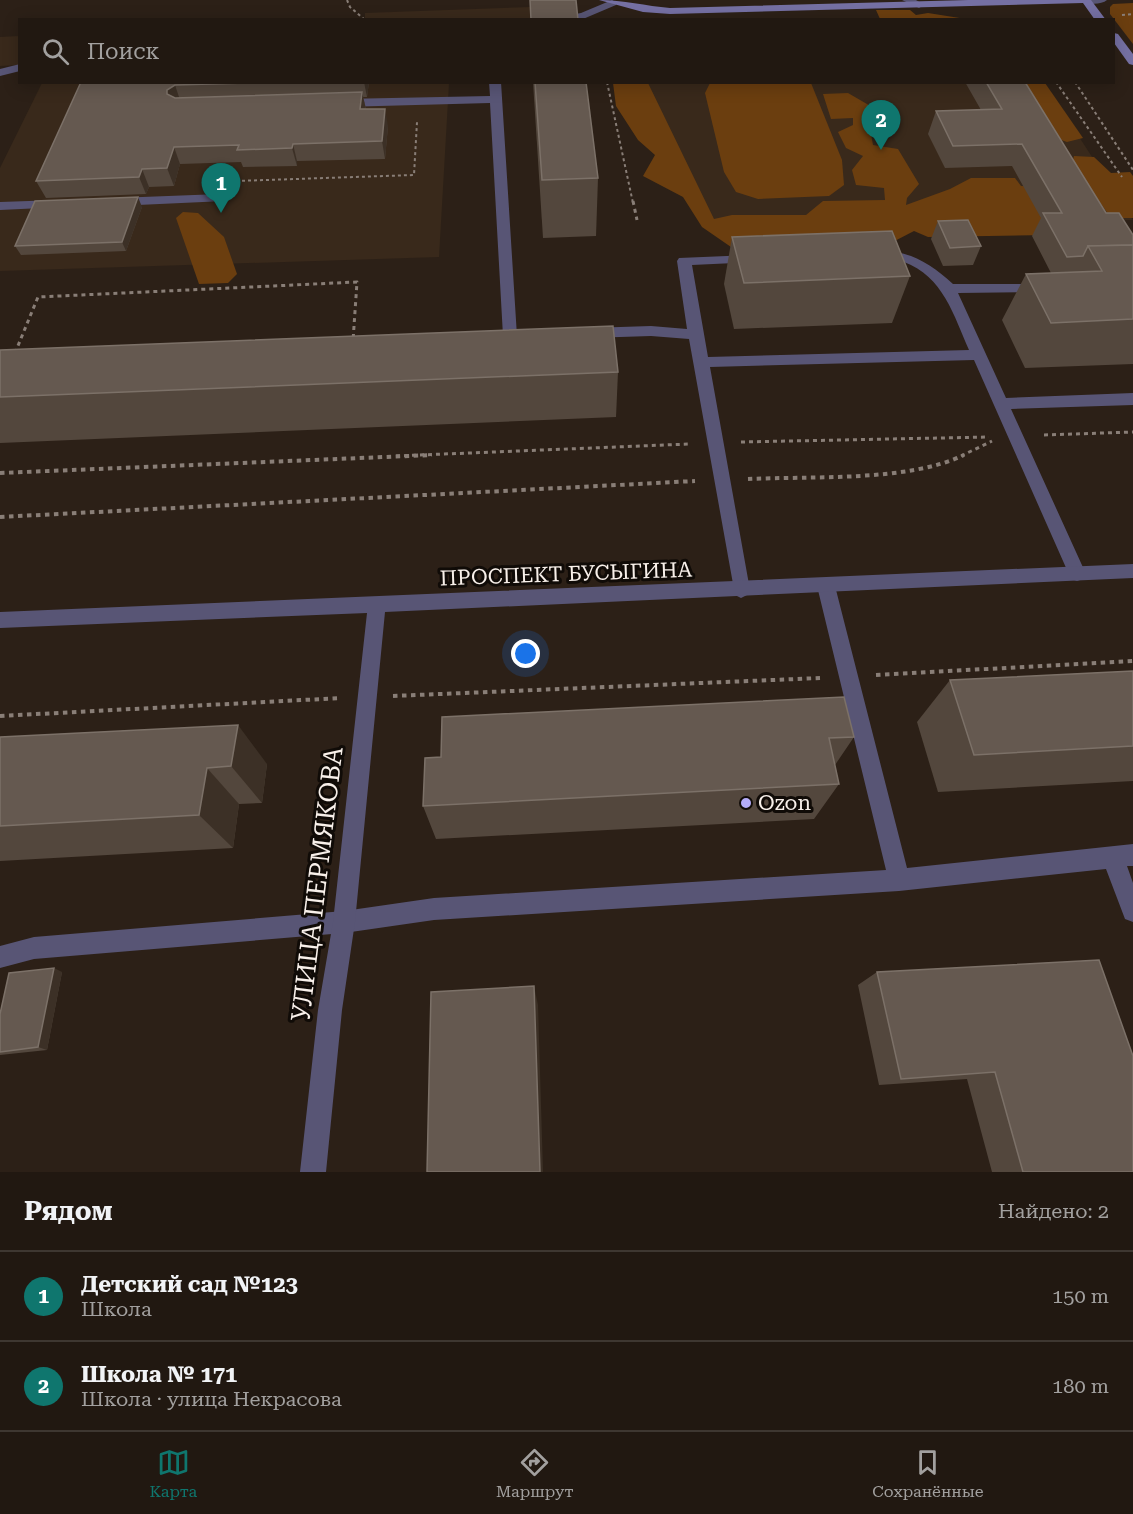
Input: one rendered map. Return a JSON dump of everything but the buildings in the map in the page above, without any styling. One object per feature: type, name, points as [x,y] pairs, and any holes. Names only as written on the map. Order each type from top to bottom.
[{"type":"street","points":[[907,0],[919,5]]},
{"type":"street","points":[[1086,0],[1100,18]]},
{"type":"street","points":[[566,18],[583,16],[608,2],[670,11],[1102,0]]},
{"type":"street","points":[[1115,39],[1133,62]]},
{"type":"street","points":[[0,73],[18,68]]},
{"type":"street","points":[[495,84],[510,336]]},
{"type":"street","points":[[335,104],[496,99]]},
{"type":"street","points":[[104,202],[220,198]]},
{"type":"street","points":[[0,206],[70,203]]},
{"type":"street","points":[[872,255],[896,254],[927,266],[949,290],[981,355],[1077,574]]},
{"type":"street","points":[[741,590],[702,362],[694,335],[684,261],[766,258]]},
{"type":"street","points":[[949,290],[1053,286]]},
{"type":"street","points":[[569,334],[651,331],[694,335]]},
{"type":"street","points":[[702,362],[981,355]]},
{"type":"street","points":[[1002,404],[1133,399]]},
{"type":"street","name":"ПРОСПЕКТ БУСЫГИНА","points":[[0,620],[741,590],[1133,571]]},
{"type":"street","points":[[826,586],[899,880]]},
{"type":"street","name":"УЛИЦА ПЕРМЯКОВА","points":[[313,1172],[330,1010],[344,922],[377,604]]},
{"type":"street","points":[[0,957],[33,948],[344,922],[434,909],[899,880],[1123,856],[1133,910]]},
{"type":"path","points":[[346,0],[350,7],[363,18]]},
{"type":"path","points":[[607,84],[638,220]]},
{"type":"path","points":[[1057,84],[1122,177]]},
{"type":"path","points":[[1076,84],[1133,170]]},
{"type":"path","points":[[236,181],[414,175],[418,100]]},
{"type":"path","points":[[12,358],[38,297],[357,282],[353,342]]},
{"type":"path","points":[[0,473],[716,442],[1133,432]]},
{"type":"path","points":[[0,517],[897,473],[949,462],[986,442],[1016,436]]},
{"type":"path","points":[[0,716],[367,697],[848,677],[1133,661]]},
{"type":"shaded area","points":[[1133,3],[1133,44],[1110,14],[1110,7],[1113,4]]},
{"type":"shaded area","points":[[559,6],[562,18],[365,18],[365,13]]},
{"type":"shaded area","points":[[876,10],[910,10],[916,15],[928,13],[960,18],[880,18]]},
{"type":"shaded area","points":[[18,36],[18,65],[0,66],[0,37]]},
{"type":"shaded area","points":[[42,84],[449,84],[439,257],[0,271],[0,168]]},
{"type":"shaded area","points":[[613,84],[648,84],[714,219],[732,215],[806,215],[823,201],[885,200],[884,188],[856,185],[852,170],[863,156],[846,148],[838,132],[853,125],[853,118],[831,119],[823,94],[848,93],[879,111],[886,125],[871,134],[873,145],[898,149],[919,184],[907,198],[906,205],[950,189],[971,178],[1015,178],[1021,186],[1041,187],[1048,235],[928,237],[914,231],[885,246],[731,247],[702,227],[683,197],[643,176],[655,155],[638,140],[616,106]]},
{"type":"shaded area","points":[[640,84],[1045,84],[1133,220],[713,230]]},
{"type":"shaded area","points":[[710,84],[811,84],[842,160],[844,185],[829,196],[758,199],[736,192],[724,172],[705,93]]},
{"type":"shaded area","points":[[1021,84],[1046,84],[1083,138],[1067,142],[1050,136]]},
{"type":"shaded area","points":[[1074,156],[1094,157],[1111,173],[1130,172],[1133,176],[1133,218],[1111,218],[1072,163]]},
{"type":"shaded area","points":[[183,212],[198,213],[224,237],[237,274],[228,283],[199,284],[176,218]]},
{"type":"place","name":"Школа № 171","points":[[881,150]]},
{"type":"place","name":"Детский сад №123","points":[[221,213]]},
{"type":"place","name":"Ozon","points":[[746,803]]}]
